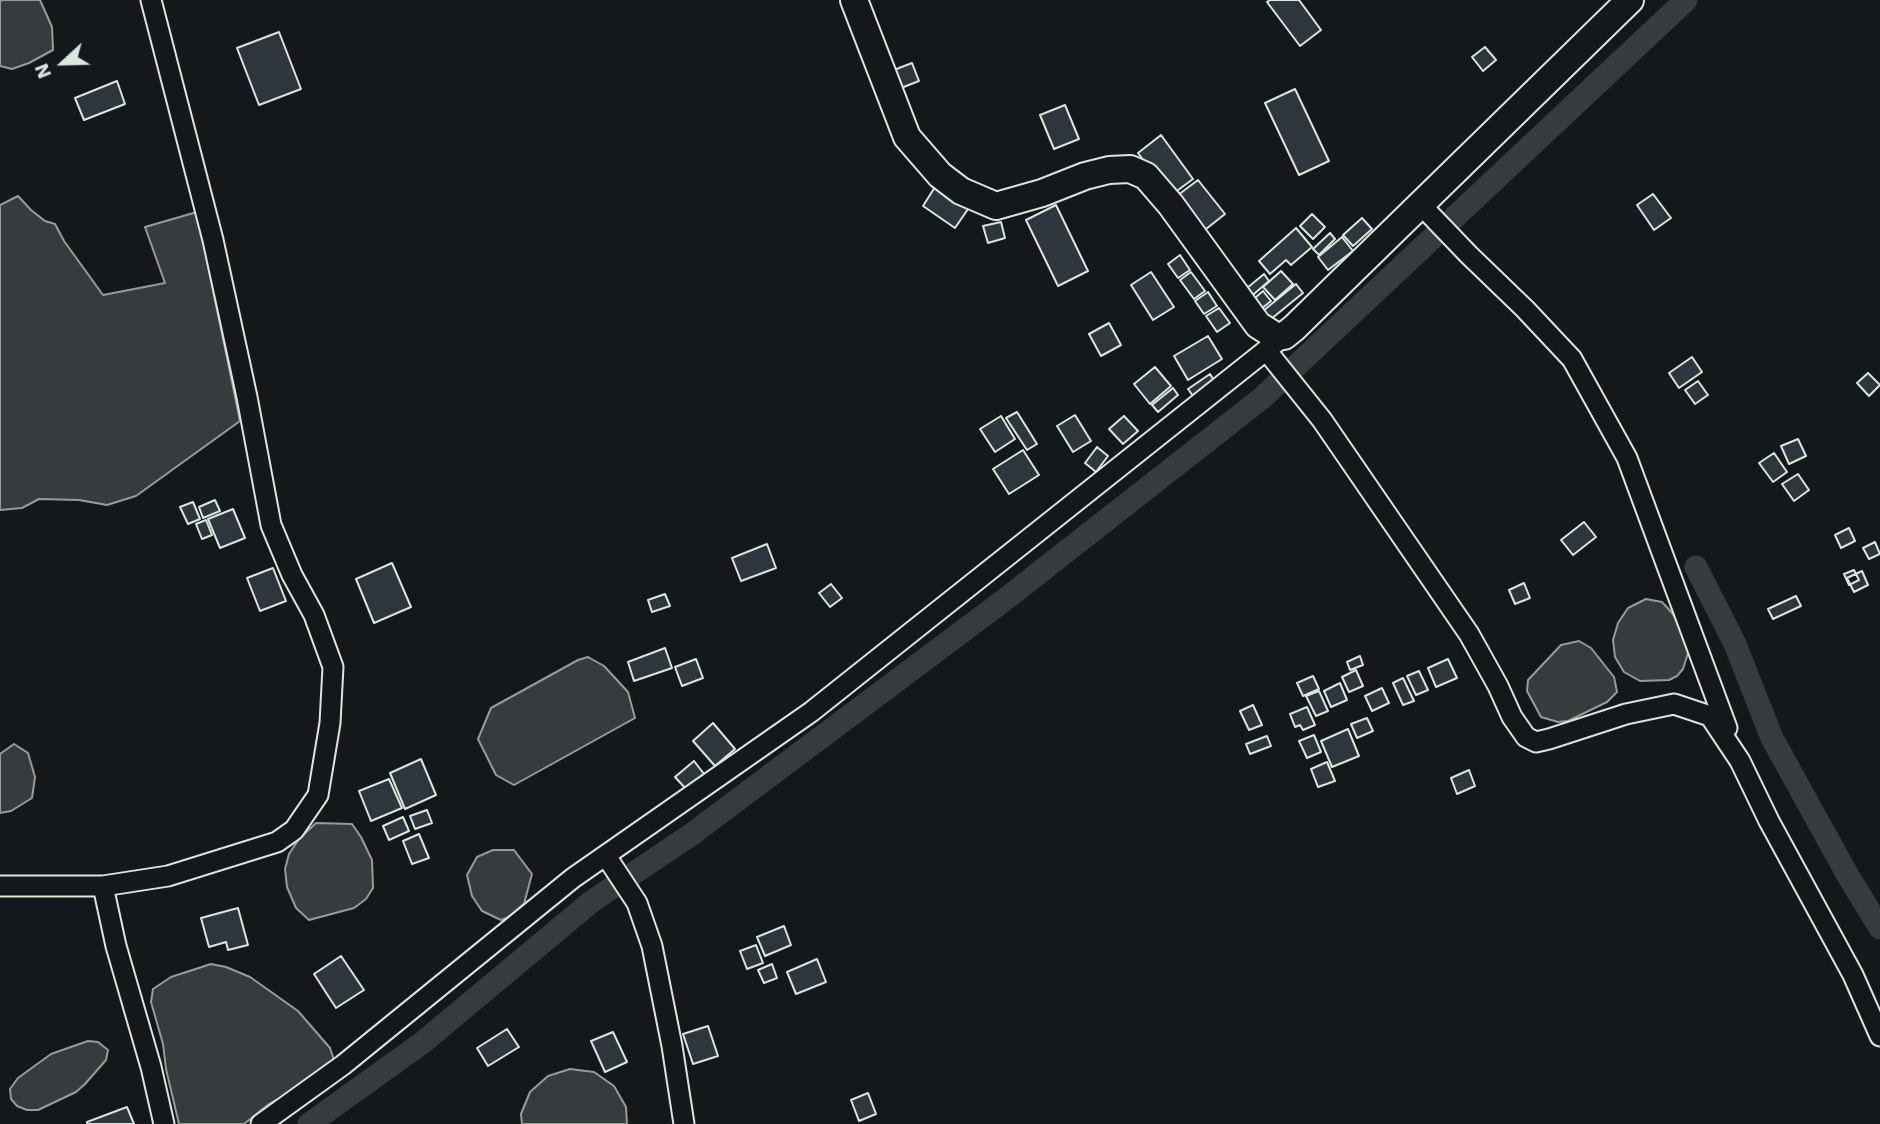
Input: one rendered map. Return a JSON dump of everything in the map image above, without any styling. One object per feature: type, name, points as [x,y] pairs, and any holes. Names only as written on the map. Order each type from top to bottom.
[{"type":"street","points":[[0,886],[103,886],[168,876],[277,842],[294,830],[318,794],[330,723],[333,667],[314,615],[292,575],[271,525],[213,240],[151,0]]},
{"type":"street","points":[[855,0],[907,137],[940,175],[961,191],[996,206],[1042,193],[1084,176],[1110,170],[1130,169],[1146,176],[1171,205],[1258,325],[1271,335],[1322,420],[1469,634],[1511,717],[1527,737],[1536,742],[1626,714],[1674,704],[1710,716],[1737,755]]},
{"type":"street","points":[[261,1124],[343,1065],[573,878],[811,712],[1275,343],[1421,205],[1630,0]]},
{"type":"street","points":[[1421,205],[1572,359],[1627,458],[1737,755],[1769,821],[1853,975],[1880,1036]]},
{"type":"street","points":[[606,856],[637,903],[652,946],[684,1124]]},
{"type":"street","points":[[103,886],[116,946],[151,1067],[164,1124]]},
{"type":"shaded area","points":[[40,0],[52,27],[53,50],[12,69],[0,66],[0,1]]},
{"type":"shaded area","points":[[18,196],[45,221],[55,224],[103,295],[165,283],[145,227],[197,212],[240,421],[136,496],[107,505],[79,500],[39,499],[22,508],[0,510],[0,205]]},
{"type":"shaded area","points":[[1646,599],[1662,602],[1673,614],[1686,639],[1688,653],[1683,669],[1669,680],[1640,681],[1624,672],[1615,657],[1613,640],[1618,623],[1628,608]]},
{"type":"shaded area","points":[[1579,641],[1591,648],[1614,677],[1617,692],[1607,702],[1568,721],[1558,722],[1541,717],[1527,691],[1528,680],[1561,645]]},
{"type":"shaded area","points":[[588,657],[604,666],[628,692],[635,718],[514,785],[496,775],[478,739],[491,708]]},
{"type":"shaded area","points":[[14,744],[28,753],[35,777],[32,798],[11,811],[0,813],[0,754]]},
{"type":"shaded area","points":[[316,823],[352,824],[372,860],[373,888],[366,899],[354,908],[309,920],[296,908],[287,887],[285,869],[289,854],[299,839]]},
{"type":"shaded area","points":[[493,850],[514,850],[532,874],[524,904],[509,917],[501,920],[482,911],[472,896],[467,875],[477,857]]},
{"type":"shaded area","points":[[211,964],[250,977],[298,1011],[330,1048],[334,1060],[301,1088],[269,1104],[244,1124],[179,1124],[163,1044],[151,1002],[153,989],[171,977]]},
{"type":"shaded area","points":[[88,1041],[98,1042],[108,1050],[106,1060],[76,1092],[38,1110],[17,1106],[11,1099],[10,1089],[18,1078],[51,1054]]},
{"type":"shaded area","points":[[570,1069],[594,1072],[614,1086],[626,1107],[627,1124],[522,1124],[521,1114],[530,1092],[548,1076]]},
{"type":"building","points":[[1299,0],[1321,30],[1300,46],[1267,2]]},
{"type":"building","points":[[279,32],[301,89],[259,105],[237,48]]},
{"type":"building","points":[[1485,47],[1496,60],[1483,71],[1472,57]]},
{"type":"building","points":[[912,63],[919,81],[901,88],[894,70]]},
{"type":"building","points":[[117,81],[125,104],[84,120],[75,98]]},
{"type":"building","points":[[1295,89],[1329,161],[1299,175],[1265,103]]},
{"type":"building","points":[[1065,105],[1079,139],[1054,149],[1040,115]]},
{"type":"building","points":[[1161,135],[1193,179],[1170,196],[1138,153]]},
{"type":"building","points":[[1198,180],[1225,214],[1201,233],[1174,198]]},
{"type":"building","points":[[935,187],[968,209],[955,228],[923,206]]},
{"type":"building","points":[[1653,194],[1671,218],[1654,230],[1637,205]]},
{"type":"building","points":[[1056,205],[1088,271],[1058,286],[1026,220]]},
{"type":"building","points":[[1312,214],[1325,227],[1313,239],[1300,226]]},
{"type":"building","points":[[1362,218],[1372,229],[1353,246],[1343,235]]},
{"type":"building","points":[[1001,222],[1005,238],[988,243],[983,226]]},
{"type":"building","points":[[1296,228],[1312,247],[1291,265],[1286,260],[1270,274],[1259,261]]},
{"type":"building","points":[[1330,233],[1335,239],[1319,255],[1313,249]]},
{"type":"building","points":[[1342,237],[1353,251],[1328,270],[1318,257]]},
{"type":"building","points":[[1180,255],[1190,270],[1178,278],[1168,264]]},
{"type":"building","points":[[1281,271],[1293,284],[1275,300],[1263,287]]},
{"type":"building","points":[[1151,272],[1174,307],[1153,320],[1131,285]]},
{"type":"building","points":[[1191,272],[1205,291],[1194,299],[1180,280]]},
{"type":"building","points":[[1264,274],[1269,281],[1247,300],[1241,293]]},
{"type":"building","points":[[1296,284],[1303,293],[1265,324],[1258,315]]},
{"type":"building","points":[[1263,291],[1271,301],[1256,313],[1248,304]]},
{"type":"building","points":[[1208,292],[1217,306],[1204,314],[1195,301]]},
{"type":"building","points":[[1219,308],[1230,323],[1217,332],[1206,316]]},
{"type":"building","points":[[1109,323],[1121,345],[1101,356],[1089,334]]},
{"type":"building","points":[[1208,336],[1222,359],[1188,380],[1174,356]]},
{"type":"building","points":[[1692,357],[1702,372],[1679,388],[1669,373]]},
{"type":"building","points":[[1155,367],[1171,386],[1150,404],[1134,384]]},
{"type":"building","points":[[1868,373],[1880,385],[1869,396],[1857,383]]},
{"type":"building","points":[[1210,374],[1215,382],[1193,396],[1188,389]]},
{"type":"building","points":[[1698,381],[1708,395],[1695,404],[1685,390]]},
{"type":"building","points":[[1173,388],[1178,395],[1158,412],[1152,405]]},
{"type":"building","points":[[1017,412],[1037,444],[1027,450],[1006,418]]},
{"type":"building","points":[[1075,415],[1091,441],[1073,452],[1057,426]]},
{"type":"building","points":[[1001,416],[1015,439],[995,452],[980,429]]},
{"type":"building","points":[[1124,416],[1138,431],[1123,444],[1109,429]]},
{"type":"building","points":[[1798,439],[1806,456],[1789,464],[1781,446]]},
{"type":"building","points":[[1097,447],[1108,456],[1096,472],[1085,463]]},
{"type":"building","points":[[1023,450],[1039,475],[1009,494],[993,469]]},
{"type":"building","points":[[1774,453],[1787,472],[1773,482],[1759,463]]},
{"type":"building","points":[[1798,474],[1809,490],[1794,501],[1782,484]]},
{"type":"building","points":[[215,500],[220,511],[203,518],[199,507]]},
{"type":"building","points":[[193,502],[200,519],[188,524],[180,507]]},
{"type":"building","points":[[233,509],[245,538],[220,548],[208,519]]},
{"type":"building","points":[[206,520],[212,535],[202,539],[196,524]]},
{"type":"building","points":[[1584,522],[1596,537],[1573,555],[1561,540]]},
{"type":"building","points":[[1849,528],[1855,541],[1841,548],[1835,535]]},
{"type":"building","points":[[1875,542],[1880,554],[1869,559],[1863,548]]},
{"type":"building","points":[[767,544],[776,568],[741,581],[732,558]]},
{"type":"building","points":[[392,563],[411,607],[374,623],[356,579]]},
{"type":"building","points":[[273,568],[286,601],[260,611],[247,578]]},
{"type":"building","points":[[1854,570],[1859,580],[1849,585],[1844,574]]},
{"type":"building","points":[[1862,571],[1868,585],[1854,592],[1847,578]]},
{"type":"building","points":[[1524,583],[1530,598],[1515,604],[1509,590]]},
{"type":"building","points":[[831,584],[842,598],[830,607],[819,593]]},
{"type":"building","points":[[665,594],[670,606],[652,612],[648,600]]},
{"type":"building","points":[[1796,596],[1801,606],[1773,619],[1768,609]]},
{"type":"building","points":[[665,648],[672,668],[634,681],[628,662]]},
{"type":"building","points":[[1360,656],[1363,665],[1350,670],[1347,662]]},
{"type":"building","points":[[696,659],[703,678],[682,686],[675,667]]},
{"type":"building","points":[[1448,659],[1457,678],[1436,687],[1428,668]]},
{"type":"building","points":[[1356,670],[1363,686],[1349,692],[1342,677]]},
{"type":"building","points":[[1419,671],[1428,690],[1416,695],[1407,676]]},
{"type":"building","points":[[1313,676],[1319,689],[1303,696],[1297,683]]},
{"type":"building","points":[[1403,678],[1414,701],[1403,705],[1393,683]]},
{"type":"building","points":[[1340,683],[1347,700],[1331,707],[1324,691]]},
{"type":"building","points":[[1382,688],[1389,703],[1372,711],[1365,696]]},
{"type":"building","points":[[1319,691],[1328,711],[1316,716],[1306,696]]},
{"type":"building","points":[[1253,705],[1262,725],[1249,730],[1240,711]]},
{"type":"building","points":[[1307,707],[1315,725],[1303,730],[1300,725],[1295,727],[1290,714]]},
{"type":"building","points":[[1367,718],[1373,731],[1357,738],[1351,724]]},
{"type":"building","points":[[713,723],[735,749],[715,766],[693,741]]},
{"type":"building","points":[[1348,729],[1359,756],[1332,767],[1321,741]]},
{"type":"building","points":[[1314,735],[1321,752],[1307,758],[1299,741]]},
{"type":"building","points":[[1267,736],[1271,746],[1250,754],[1246,744]]},
{"type":"building","points":[[421,759],[436,795],[405,809],[390,773]]},
{"type":"building","points":[[694,761],[704,774],[686,789],[675,777]]},
{"type":"building","points":[[1327,762],[1335,781],[1318,787],[1311,769]]},
{"type":"building","points":[[1469,770],[1475,786],[1457,794],[1451,778]]},
{"type":"building","points":[[389,779],[402,808],[371,821],[359,791]]},
{"type":"building","points":[[427,810],[432,823],[415,829],[410,816]]},
{"type":"building","points":[[403,817],[409,831],[389,840],[383,826]]},
{"type":"building","points":[[419,834],[429,858],[412,864],[403,841]]},
{"type":"building","points":[[238,908],[248,945],[228,950],[226,942],[209,947],[201,918]]},
{"type":"building","points":[[784,926],[791,945],[765,956],[757,937]]},
{"type":"building","points":[[756,945],[763,963],[747,969],[740,951]]},
{"type":"building","points":[[341,956],[364,990],[336,1008],[314,974]]},
{"type":"building","points":[[817,959],[826,982],[796,994],[787,972]]},
{"type":"building","points":[[772,964],[777,978],[764,983],[758,970]]},
{"type":"building","points":[[708,1026],[718,1056],[693,1064],[683,1034]]},
{"type":"building","points":[[507,1029],[519,1047],[488,1066],[477,1048]]},
{"type":"building","points":[[613,1032],[627,1062],[605,1072],[591,1041]]},
{"type":"building","points":[[868,1093],[876,1114],[859,1121],[851,1100]]},
{"type":"building","points":[[127,1107],[134,1124],[87,1124],[87,1122]]},
{"type":"waterway","points":[[309,1124],[422,1043],[591,902],[692,834],[1003,601],[1262,398],[1686,0]]},
{"type":"waterway","points":[[1696,567],[1735,644],[1772,738],[1880,928]]}]
